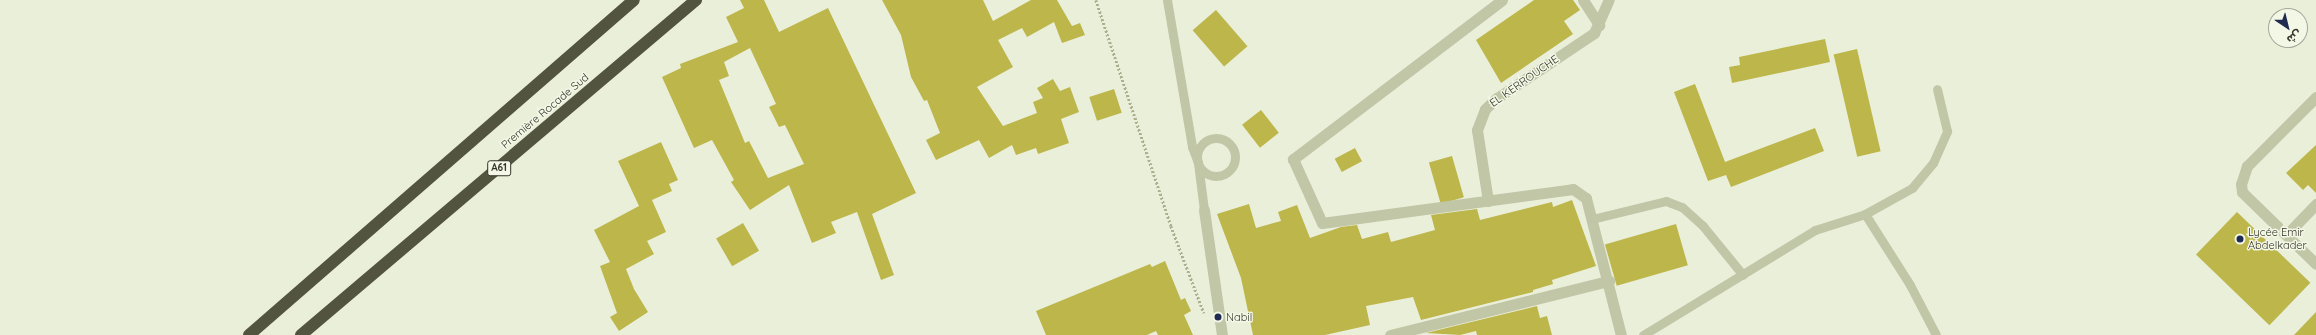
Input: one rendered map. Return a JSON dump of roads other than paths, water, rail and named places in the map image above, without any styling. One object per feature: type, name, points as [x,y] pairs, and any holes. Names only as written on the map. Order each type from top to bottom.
[{"type":"highway","points":[[249,335],[634,0]]},
{"type":"highway","name":"Première Rocade Sud","points":[[301,335],[696,0]]},
{"type":"street","points":[[1502,0],[1294,159],[1322,223],[1573,190],[1586,198],[1621,335]]},
{"type":"street","points":[[1583,0],[1599,25]]},
{"type":"street","name":"EL KERROUCHE","points":[[1488,201],[1477,130],[1485,109],[1497,98],[1586,40],[1599,25],[1609,0]]},
{"type":"street","points":[[2316,97],[2247,166],[2242,176],[2242,192],[2287,234],[2316,264]]},
{"type":"street","points":[[2287,234],[2316,204]]},
{"type":"street","points":[[1204,210],[1222,335]]},
{"type":"street","points":[[1390,335],[1608,281]]},
{"type":"lane","points":[[1167,0],[1192,147],[1198,163],[1206,173],[1219,175],[1225,173],[1234,163],[1233,149],[1224,140],[1212,138],[1201,145],[1197,157],[1198,163],[1204,210]]},
{"type":"lane","points":[[1643,335],[1744,275],[1815,230],[1865,214],[1912,188],[1933,163],[1947,131],[1938,89]]},
{"type":"lane","points":[[1592,219],[1666,201],[1682,207],[1704,226],[1744,275]]},
{"type":"lane","points":[[1865,214],[1910,285],[1936,335]]},
{"type":"place","name":"Lycée Emir Abdelkader","points":[[2240,239]]},
{"type":"place","name":"Nabil","points":[[1218,317]]}]
